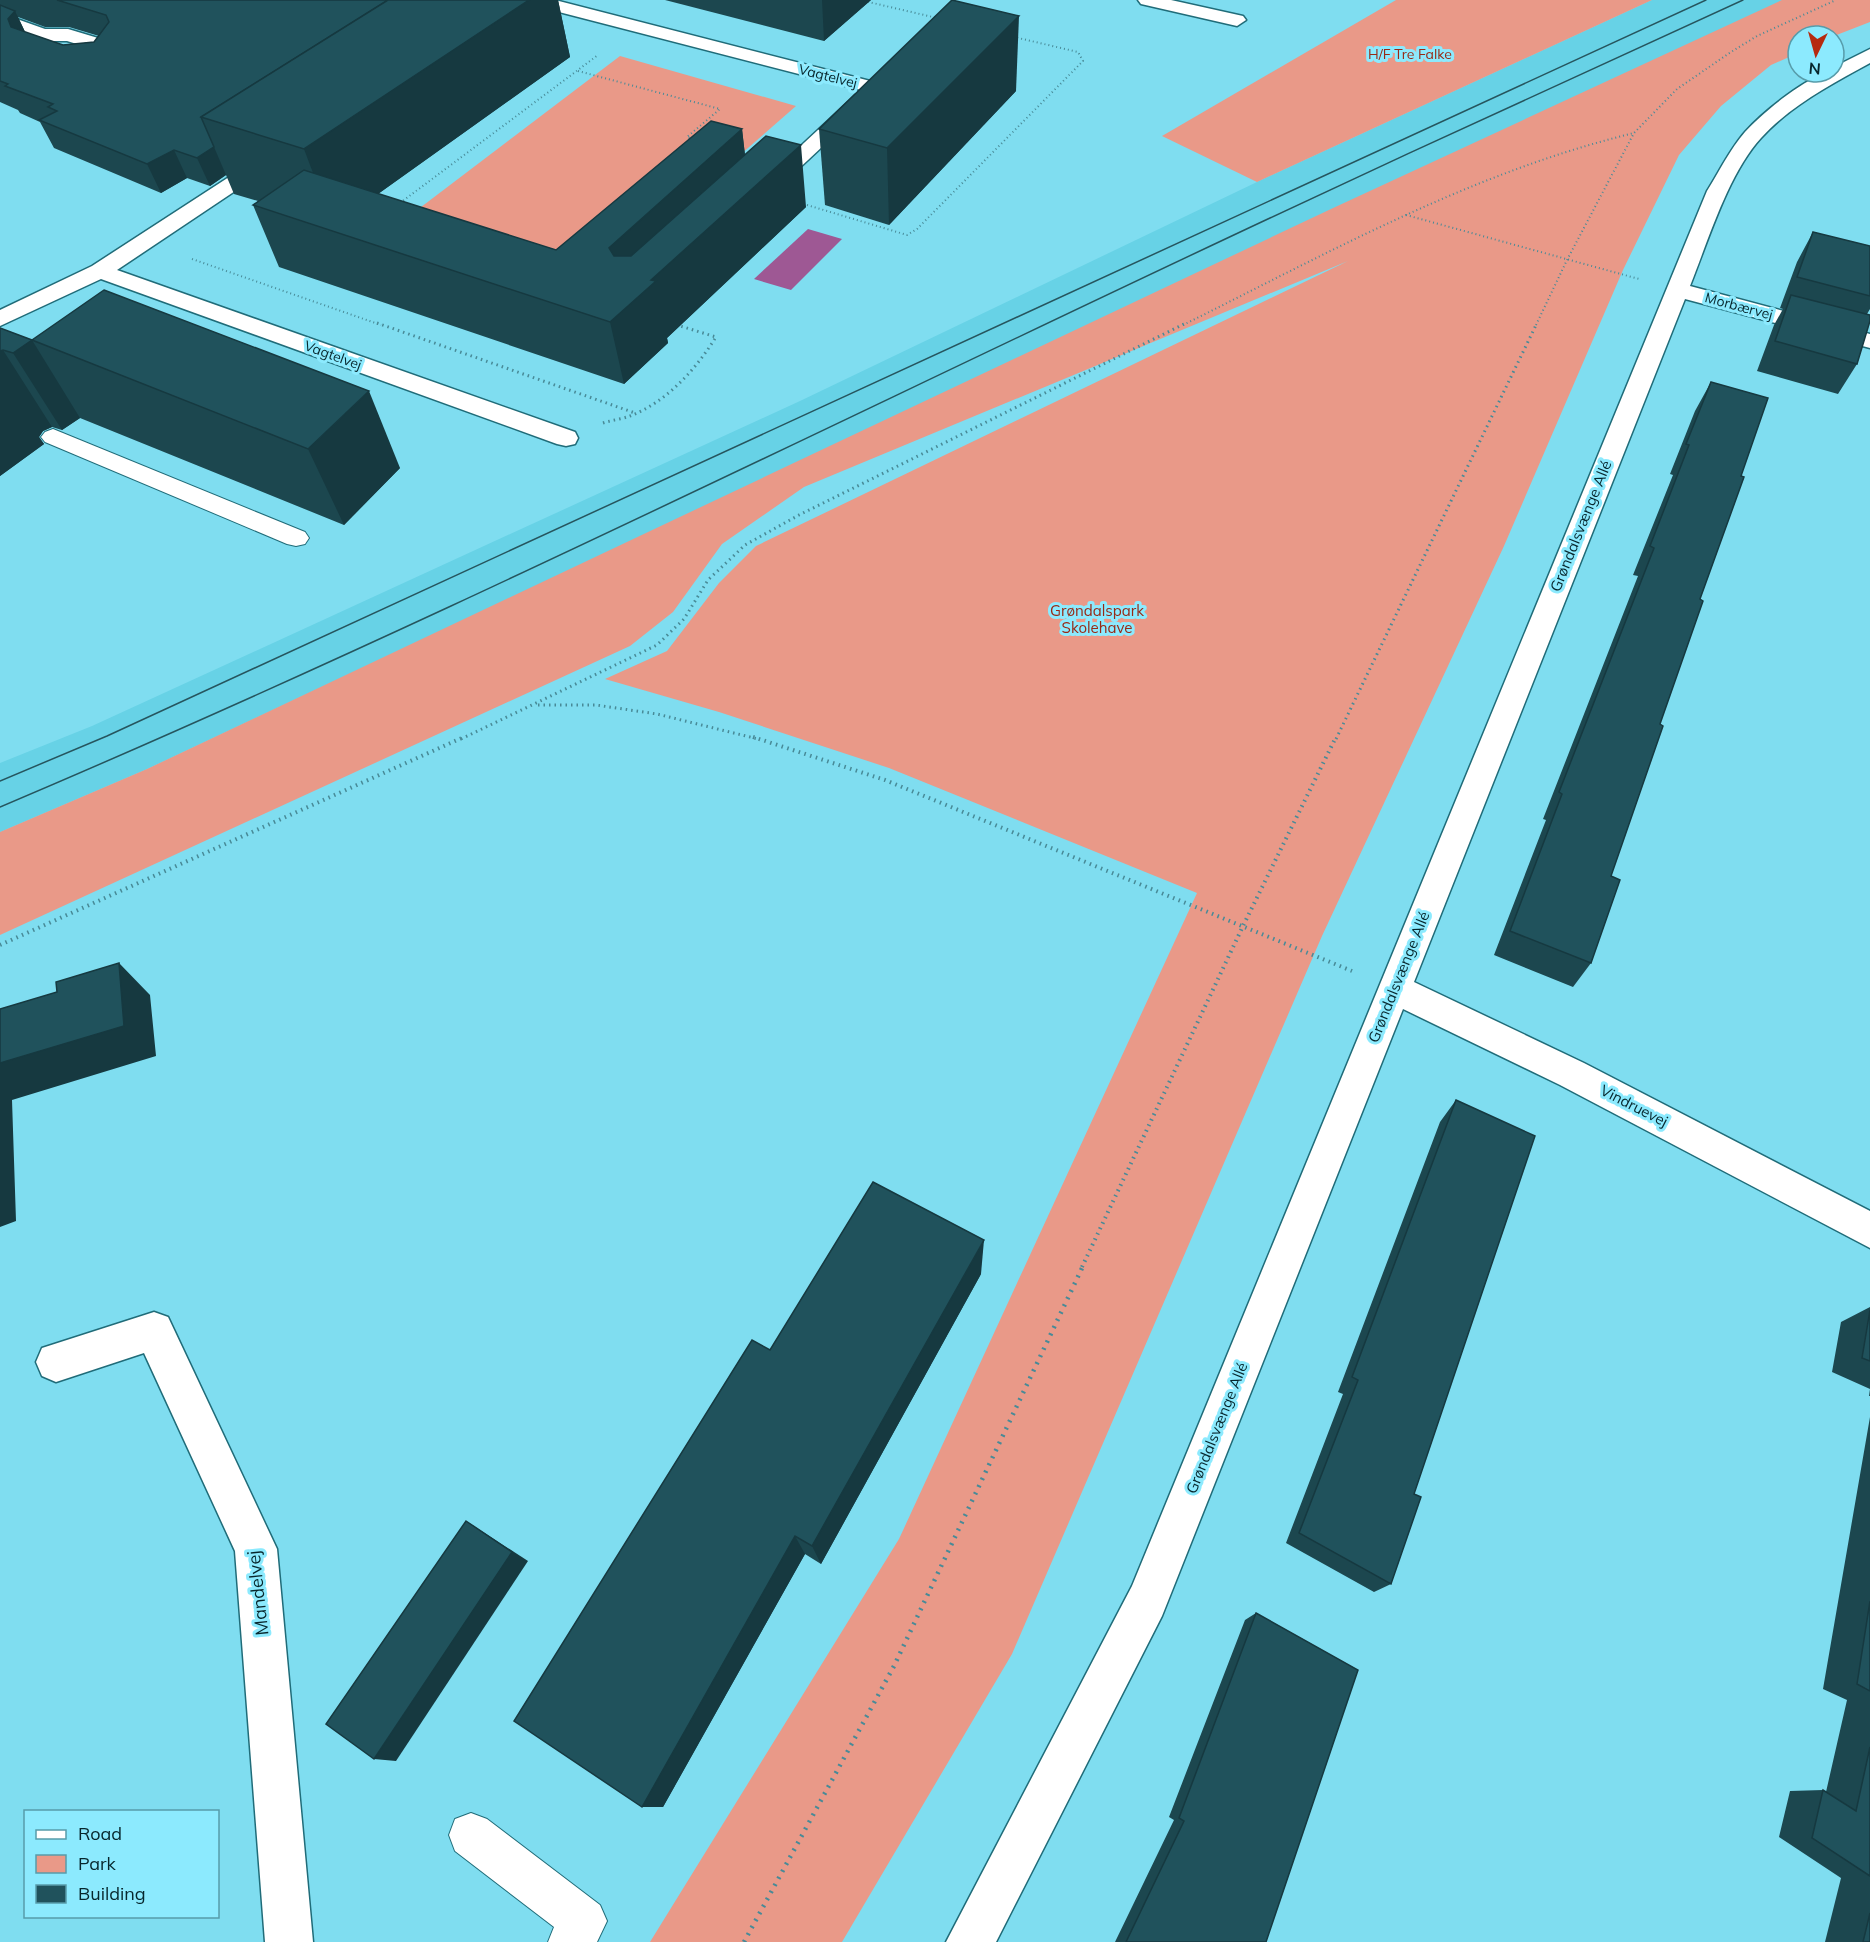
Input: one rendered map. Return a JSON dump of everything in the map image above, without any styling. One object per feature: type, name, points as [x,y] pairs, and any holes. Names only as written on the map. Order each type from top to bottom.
[{"type":"street","name":"Vagtelvej","points":[[534,0],[875,88],[758,196]]},
{"type":"street","points":[[1147,0],[1237,20]]},
{"type":"street","points":[[0,18],[44,35]]},
{"type":"street","name":"Grøndalsvænge Allé","points":[[970,1942],[1147,1601],[1717,191],[1753,135],[1804,92],[1870,55]]},
{"type":"street","points":[[0,319],[100,271],[146,243],[284,150]]},
{"type":"street","name":"Vagtelvej","points":[[100,271],[566,438]]},
{"type":"street","name":"Morbærvej","points":[[1677,290],[1870,341]]},
{"type":"street","name":"Vindruevej","points":[[1395,989],[1572,1074],[1870,1230]]},
{"type":"street","name":"Mandelvej","points":[[56,1362],[154,1331],[256,1550],[290,1942]]},
{"type":"lane","points":[[53,437],[296,538]]},
{"type":"lane","points":[[471,1835],[584,1920],[571,1942]]},
{"type":"path","points":[[860,0],[940,19]]},
{"type":"path","points":[[744,1942],[894,1665],[1243,926],[1461,485],[1567,260],[1634,133],[1677,89],[1731,51],[1757,36],[1836,0]]},
{"type":"path","points":[[398,204],[635,27]]},
{"type":"path","points":[[758,196],[907,235],[917,229],[1083,61],[1077,52],[1009,35]]},
{"type":"path","points":[[577,71],[720,109],[687,137],[698,140]]},
{"type":"path","points":[[0,945],[536,705],[657,645],[684,619],[708,580],[746,545],[799,515],[1406,214],[1538,157],[1584,143],[1634,133]]},
{"type":"path","points":[[1406,214],[1677,290]]},
{"type":"path","points":[[146,243],[636,413]]},
{"type":"path","points":[[566,438],[612,418],[636,413],[653,405],[707,354],[716,337],[675,324]]},
{"type":"path","points":[[536,705],[596,705],[657,714],[756,738],[885,780],[1395,989]]},
{"type":"shaded area","points":[[1652,0],[1784,0],[147,769],[0,832],[0,763],[92,726],[800,401],[1257,182]]},
{"type":"shaded area","points":[[808,229],[842,239],[791,290],[754,279]]},
{"type":"green space","name":"H/F Tre Falke","points":[[1396,0],[1652,0],[1257,182],[1162,136]]},
{"type":"green space","name":"Grøndalspark Skolehave","points":[[1782,0],[1870,0],[1870,22],[1846,31],[1846,24],[1786,24],[1786,58],[1771,65],[1721,106],[1679,155],[1623,270],[1504,546],[1322,936],[1012,1654],[842,1942],[650,1942],[899,1539],[1197,893],[889,768],[719,712],[605,679],[667,651],[719,583],[756,546],[1348,261],[804,487],[722,544],[673,612],[630,646],[0,935],[0,832],[147,769],[1331,209]]},
{"type":"green space","points":[[620,56],[796,106],[589,287],[400,223]]},
{"type":"building","points":[[57,0],[388,0],[201,117],[214,147],[197,158],[174,150],[147,164],[39,120],[57,111],[48,107],[53,104],[5,86],[8,84],[0,81],[0,5],[15,11],[8,19],[11,27],[63,45],[94,42],[109,22],[106,15]]},
{"type":"building","points":[[388,0],[529,0],[304,149],[201,117]]},
{"type":"building","points":[[952,0],[1019,16],[887,148],[819,129]]},
{"type":"building","points":[[711,121],[742,129],[609,248],[614,256],[631,256],[766,136],[801,145],[651,280],[656,281],[610,322],[253,205],[304,170],[556,250]]},
{"type":"building","points":[[1813,232],[1870,246],[1870,296],[1797,277]]},
{"type":"building","points":[[104,290],[369,391],[308,449],[32,340]]},
{"type":"building","points":[[1791,295],[1870,315],[1857,364],[1775,341]]},
{"type":"building","points":[[0,328],[32,340],[13,353],[0,351]]},
{"type":"building","points":[[1711,382],[1768,398],[1741,476],[1744,477],[1700,599],[1703,601],[1660,724],[1663,726],[1611,876],[1620,880],[1591,963],[1510,931],[1562,794],[1559,792],[1654,548],[1650,546],[1689,445],[1686,444]]},
{"type":"building","points":[[119,963],[124,1026],[0,1063],[0,1009],[57,992],[56,982]]},
{"type":"building","points":[[1456,1100],[1535,1136],[1414,1494],[1421,1497],[1391,1584],[1299,1533],[1358,1380],[1352,1377]]},
{"type":"building","points":[[873,1182],[984,1240],[812,1546],[795,1536],[642,1807],[514,1721],[752,1340],[770,1350]]},
{"type":"building","points":[[1870,1310],[1870,1361],[1862,1358]]},
{"type":"building","points":[[466,1521],[512,1552],[374,1759],[326,1724]]},
{"type":"building","points":[[1870,1601],[1870,1691],[1857,1684]]},
{"type":"building","points":[[1256,1613],[1358,1670],[1266,1942],[1126,1942],[1184,1821],[1179,1818]]},
{"type":"building","points":[[1870,1747],[1870,1876],[1812,1838],[1823,1790],[1856,1811]]},
{"type":"building","points":[[1870,1913],[1870,1942],[1863,1942]]},
{"type":"tram line","points":[[0,781],[107,736],[1706,0]]},
{"type":"tram line","points":[[0,807],[161,738],[479,593],[1270,218],[1743,0]]}]
